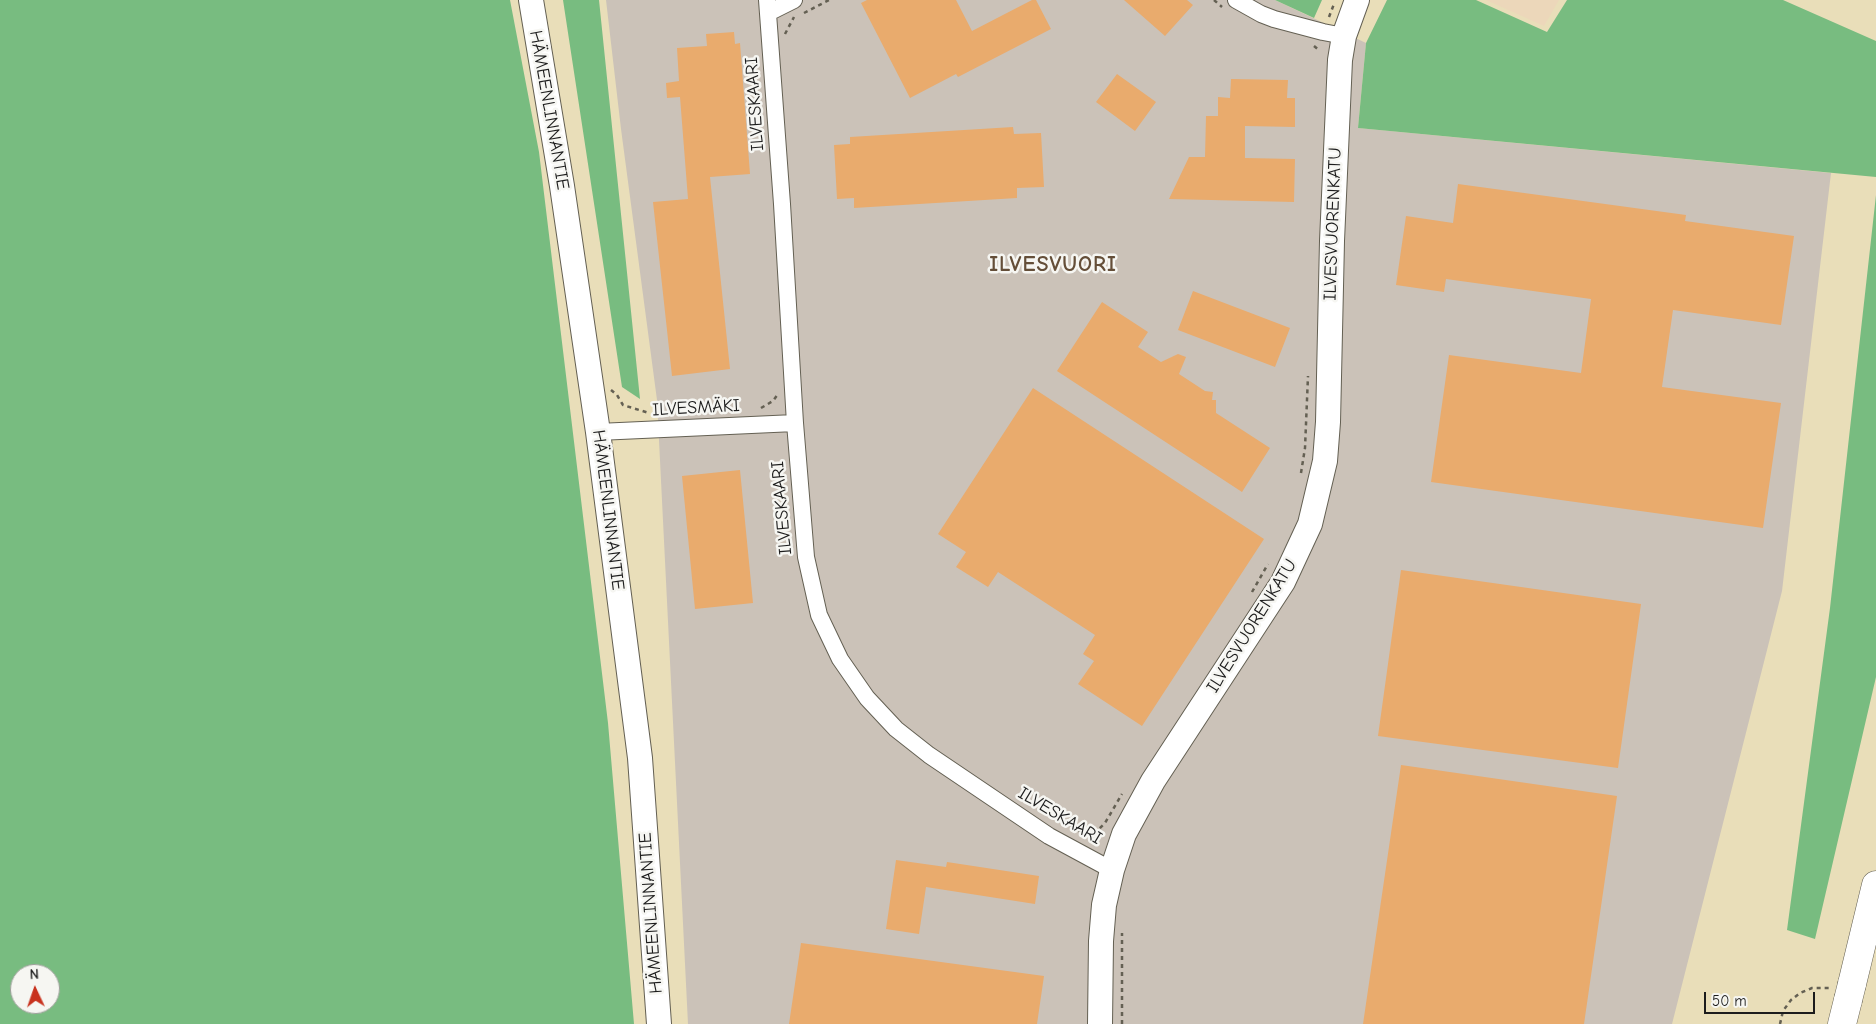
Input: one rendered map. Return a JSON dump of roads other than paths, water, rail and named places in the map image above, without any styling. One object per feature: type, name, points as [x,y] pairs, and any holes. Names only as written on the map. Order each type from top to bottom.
[{"type":"highway","points":[[1844,999],[1876,885]]},
{"type":"street","name":"HÄMEENLINNANTIE","points":[[531,0],[562,186],[592,390],[640,758],[659,1024]]},
{"type":"street","points":[[1236,0],[1274,19],[1334,34]]},
{"type":"street","name":"ILVESVUORENKATU","points":[[1100,1024],[1101,940],[1104,906],[1112,870],[1124,834],[1153,781],[1283,582],[1310,524],[1325,461],[1328,422],[1336,121],[1340,60],[1334,34],[1357,0]]},
{"type":"street","points":[[767,6],[796,5]]},
{"type":"street","name":"ILVESKAARI","points":[[767,6],[806,558],[819,614],[840,659],[867,698],[896,729],[929,755],[1049,836],[1112,870]]},
{"type":"street","name":"ILVESMÄKI","points":[[598,432],[795,423]]},
{"type":"district","name":"ILVESVUORI","points":[[1053,265]]}]
